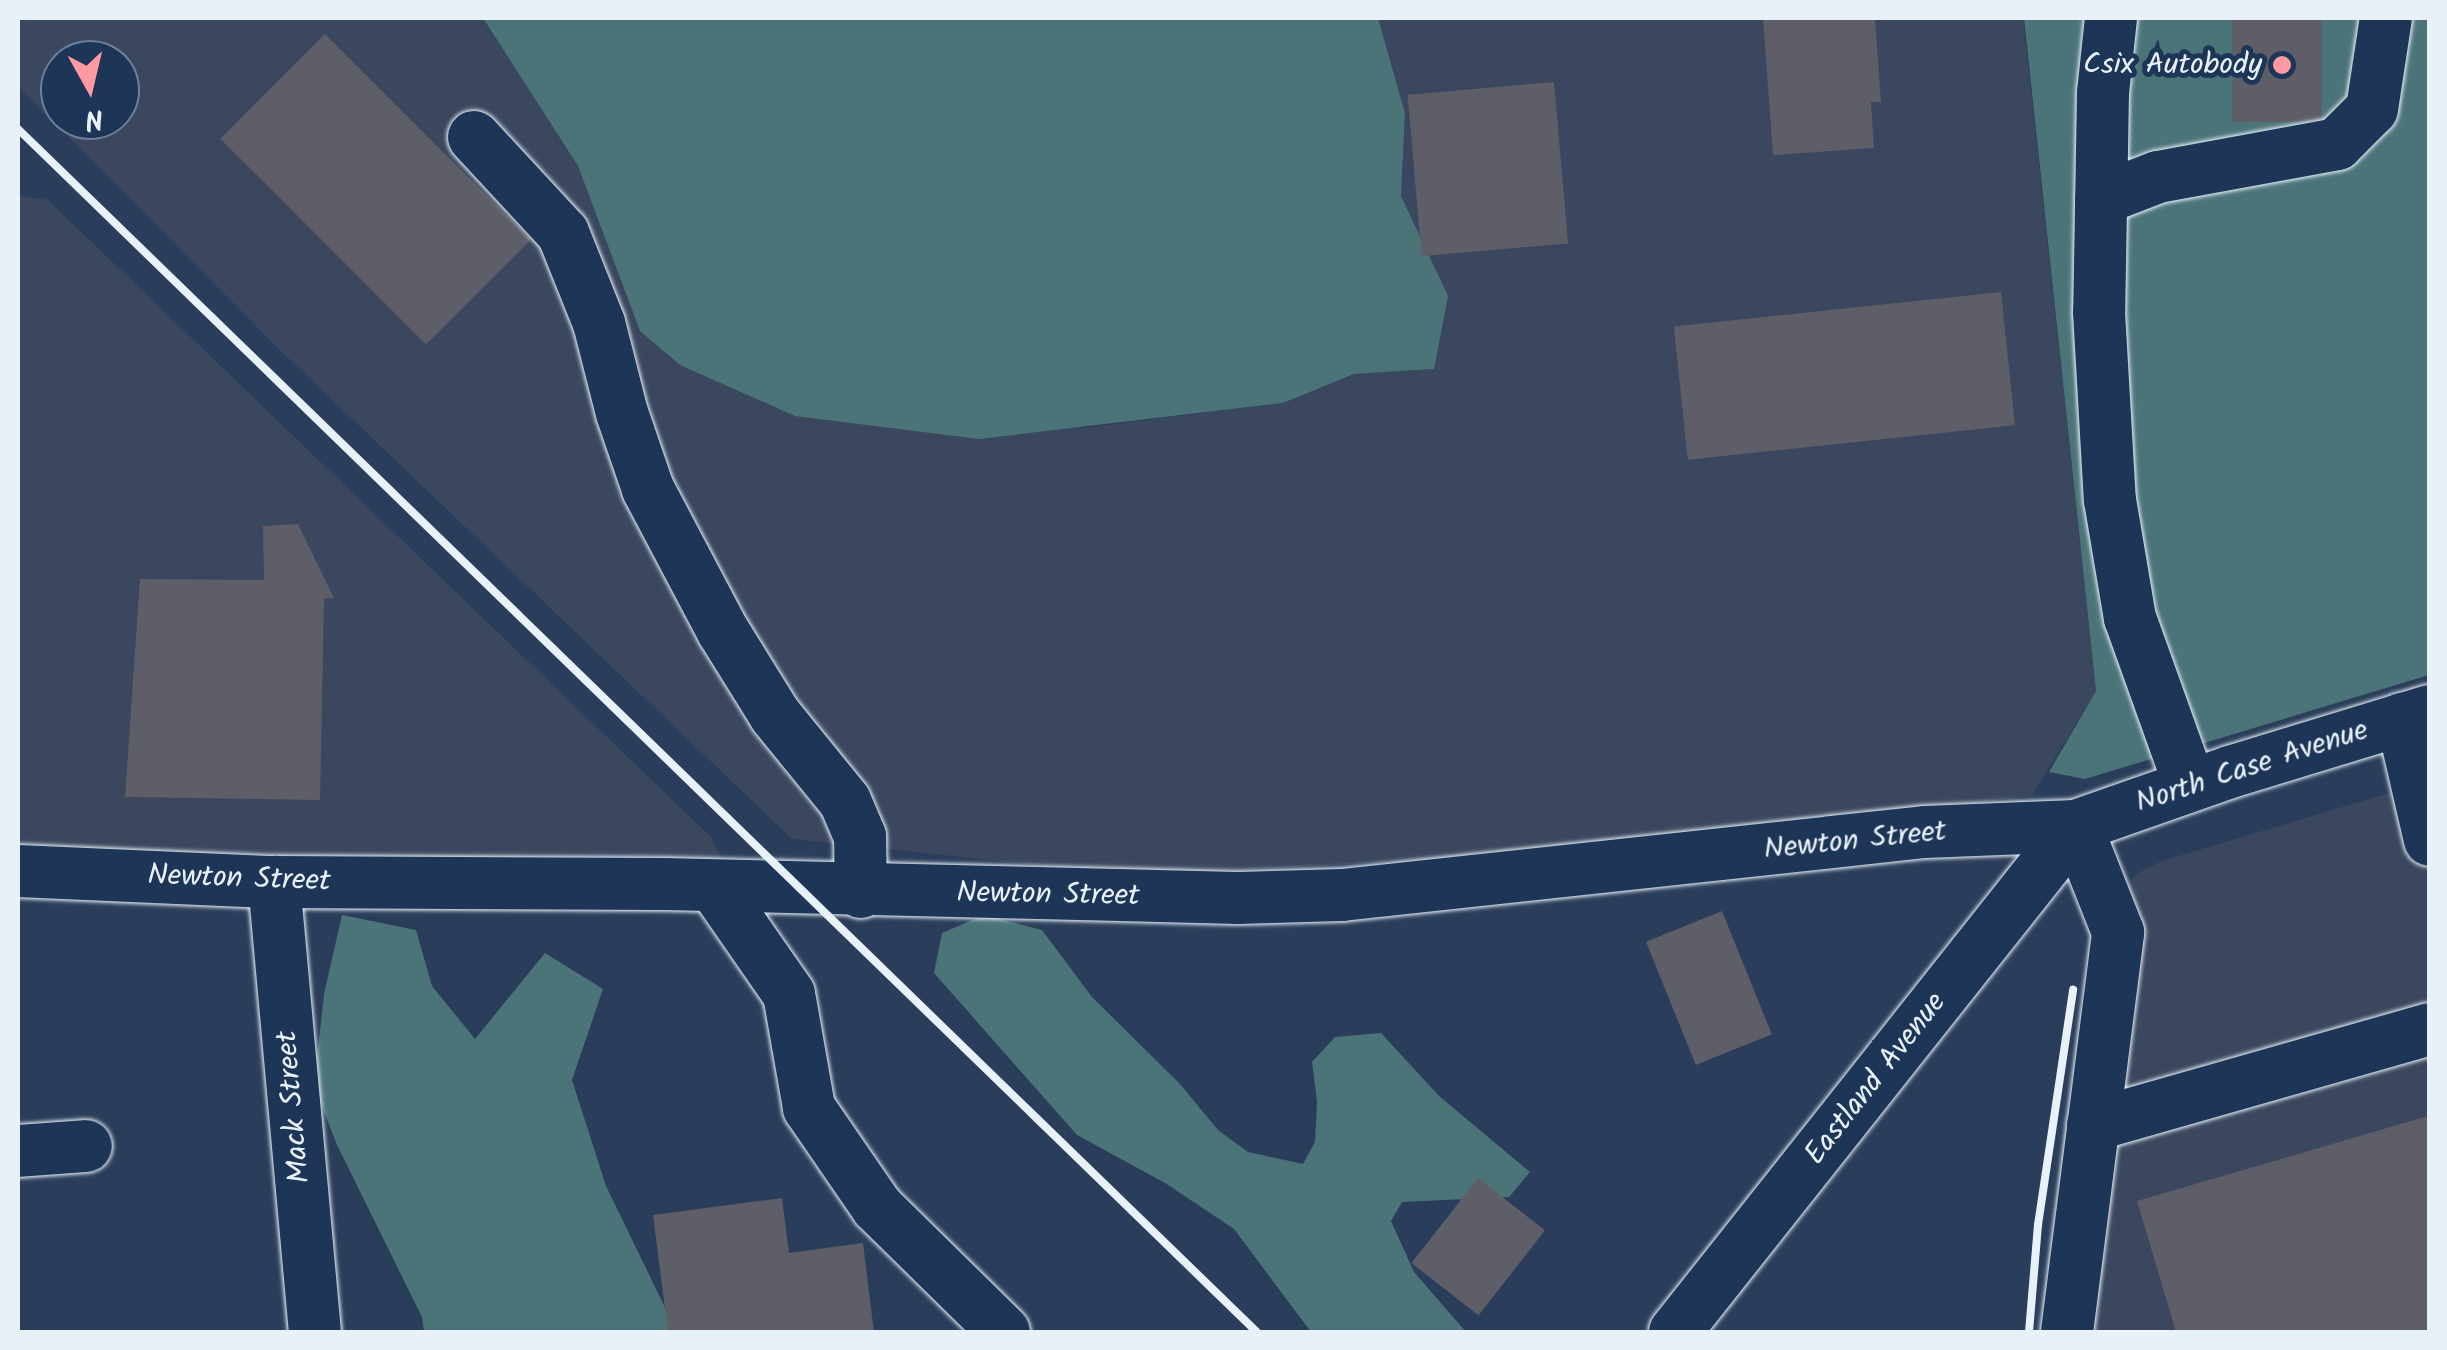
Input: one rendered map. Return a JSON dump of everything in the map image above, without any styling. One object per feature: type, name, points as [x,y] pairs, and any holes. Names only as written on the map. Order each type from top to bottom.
[{"type":"street","points":[[2111,18],[2103,93],[2098,312],[2110,500],[2130,618],[2190,786]]},
{"type":"street","points":[[2101,198],[2158,177],[2337,144],[2372,109],[2386,18]]},
{"type":"street","points":[[474,138],[563,233],[599,323],[622,413],[648,488],[723,631],[775,715],[844,800],[860,836],[861,892]]},
{"type":"street","points":[[2416,715],[2430,840]]},
{"type":"street","name":"North Case Avenue","points":[[2076,826],[2416,715]]},
{"type":"street","points":[[2067,1332],[2118,932],[2076,826]]},
{"type":"street","name":"Newton Street","points":[[18,870],[274,882],[1342,895],[1925,832],[2076,826]]},
{"type":"street","name":"Eastland Avenue","points":[[1675,1332],[2076,826]]},
{"type":"street","name":"Mack Street","points":[[274,882],[314,1332]]},
{"type":"street","points":[[714,886],[789,994],[809,1108],[877,1207],[1004,1332]]},
{"type":"street","points":[[2093,1125],[2430,1030]]},
{"type":"street","points":[[18,1151],[86,1146]]},
{"type":"shaded area","points":[[18,18],[483,18],[578,166],[640,331],[680,365],[1082,428],[1283,403],[1354,374],[1434,369],[1401,196],[1405,113],[1378,18],[2023,18],[2096,691],[2032,796],[1520,854],[1140,876],[792,839],[282,352],[72,140],[140,140],[140,40],[40,40],[40,108],[18,86]]},
{"type":"shaded area","points":[[18,195],[48,200],[711,837],[724,862],[18,850]]},
{"type":"shaded area","points":[[2429,781],[2429,1332],[2047,1332],[2063,1146],[2101,908],[2136,874],[2162,861]]},
{"type":"green space","points":[[483,18],[1378,18],[1405,113],[1401,196],[1448,296],[1434,369],[1354,374],[1283,403],[979,439],[795,416],[680,365],[640,331],[578,166]]},
{"type":"green space","points":[[2024,18],[2429,18],[2429,675],[2085,779],[2049,772],[2096,691]]},
{"type":"green space","points":[[342,915],[416,930],[432,986],[475,1039],[545,953],[603,989],[572,1080],[606,1186],[677,1332],[424,1332],[422,1317],[337,1145],[314,1086],[324,994]]},
{"type":"green space","points":[[984,915],[1042,930],[1092,997],[1180,1084],[1218,1130],[1248,1152],[1303,1164],[1315,1142],[1317,1102],[1312,1062],[1335,1037],[1381,1033],[1439,1096],[1530,1172],[1509,1197],[1402,1202],[1391,1221],[1414,1272],[1466,1332],[1311,1332],[1234,1229],[1165,1183],[1077,1135],[934,973],[942,933]]},
{"type":"building","points":[[1763,18],[1875,18],[1881,102],[1871,102],[1874,148],[1773,155]]},
{"type":"building","name":"Csix Autobody","points":[[2232,18],[2322,18],[2322,122],[2232,122]]},
{"type":"building","points":[[325,34],[531,240],[426,344],[220,139]]},
{"type":"building","points":[[1554,82],[1568,243],[1422,256],[1408,95]]},
{"type":"building","points":[[2001,292],[2015,425],[1688,460],[1674,326]]},
{"type":"building","points":[[298,524],[334,598],[324,598],[320,800],[125,797],[140,579],[264,580],[263,526]]},
{"type":"building","points":[[1722,911],[1772,1034],[1696,1065],[1646,942]]},
{"type":"building","points":[[2428,1116],[2430,1332],[2176,1332],[2137,1201]]},
{"type":"building","points":[[1478,1178],[1545,1230],[1478,1315],[1412,1263]]},
{"type":"building","points":[[782,1198],[789,1253],[863,1243],[874,1332],[668,1332],[653,1215]]},
{"type":"railway","points":[[18,129],[1257,1332]]},
{"type":"railway","points":[[2029,1332],[2038,1225],[2073,990]]},
{"type":"place","name":"Csix Autobody","points":[[2282,65]]}]
